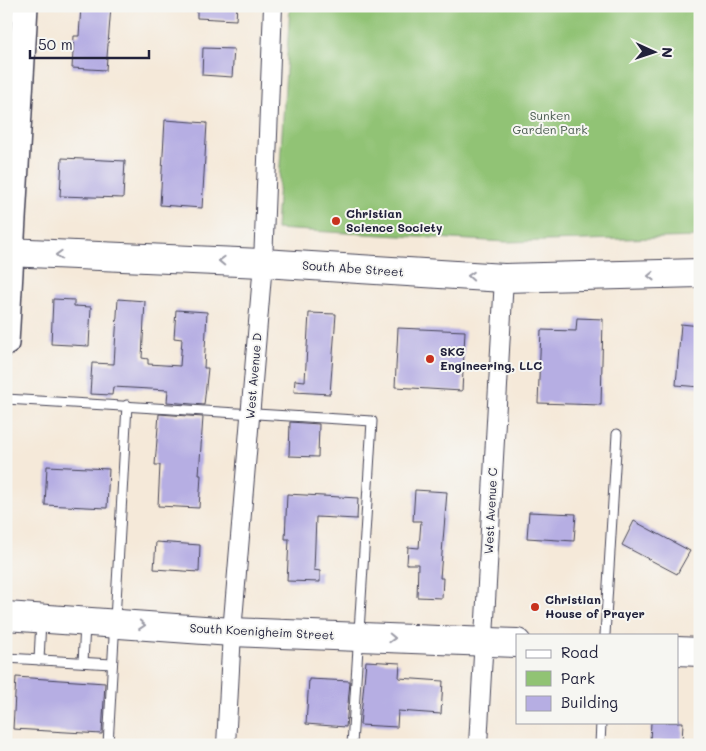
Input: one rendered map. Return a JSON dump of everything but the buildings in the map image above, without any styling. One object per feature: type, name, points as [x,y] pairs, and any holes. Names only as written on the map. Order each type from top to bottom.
[{"type":"main road","name":"South Abe Street","points":[[9,252],[263,263],[504,278],[700,273]]},
{"type":"main road","name":"South Koenigheim Street","points":[[6,616],[232,632],[516,644]]},
{"type":"main road","points":[[678,651],[700,652]]},
{"type":"street","points":[[6,343],[9,252],[25,6]]},
{"type":"street","name":"West Avenue D","points":[[226,745],[232,632],[263,263],[273,6]]},
{"type":"street","name":"West Avenue C","points":[[478,745],[504,278]]},
{"type":"lane","points":[[6,399],[251,412],[372,421],[352,745]]},
{"type":"lane","points":[[108,745],[127,405]]},
{"type":"lane","points":[[605,634],[617,434]]},
{"type":"lane","points":[[39,660],[41,618]]},
{"type":"lane","points":[[83,662],[85,621]]},
{"type":"lane","points":[[6,658],[112,664]]},
{"type":"lane","points":[[600,745],[601,724]]},
{"type":"green space","name":"Sunken Garden Park","points":[[290,6],[700,6],[700,237],[506,242],[276,229]]},
{"type":"place","name":"Christian Science Society","points":[[336,221]]},
{"type":"place","name":"SKG Engineering, LLC","points":[[430,359]]},
{"type":"place","name":"Christian House of Prayer","points":[[535,607]]}]
